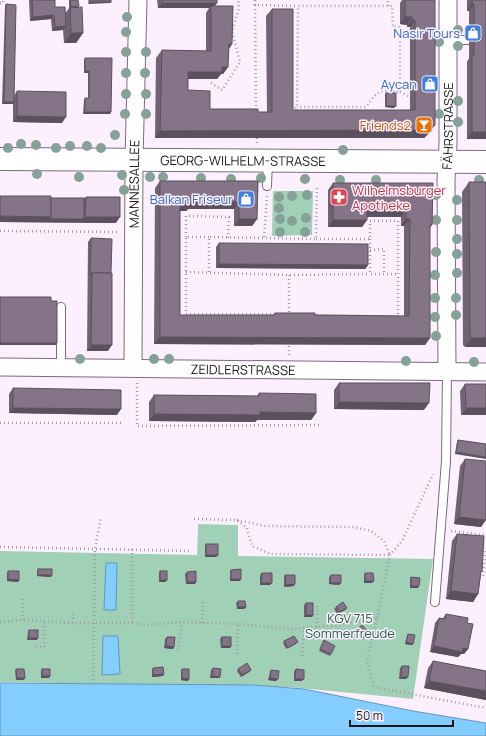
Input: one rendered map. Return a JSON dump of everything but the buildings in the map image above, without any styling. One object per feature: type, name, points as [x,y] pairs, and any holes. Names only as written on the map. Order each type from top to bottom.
[{"type":"street","name":"MANNESALLEE","points":[[133,368],[134,160],[138,0]]},
{"type":"street","name":"FÄHRSTRASSE","points":[[447,371],[446,180],[448,0]]},
{"type":"street","name":"GEORG-WILHELM-STRASSE","points":[[0,159],[134,160],[262,152],[447,162],[486,162]]},
{"type":"street","name":"ZEIDLERSTRASSE","points":[[0,367],[486,372]]},
{"type":"lane","points":[[448,40],[469,40]]},
{"type":"lane","points":[[262,152],[267,186]]},
{"type":"lane","points":[[61,307],[61,368]]},
{"type":"lane","points":[[435,602],[446,461],[447,371]]},
{"type":"path","points":[[0,3],[3,3],[3,0]]},
{"type":"path","points":[[211,83],[222,90],[240,62],[232,31],[239,8],[238,0]]},
{"type":"path","points":[[248,112],[256,113],[255,0]]},
{"type":"path","points":[[388,0],[388,6]]},
{"type":"path","points":[[255,5],[392,6],[393,27],[400,27],[400,92]]},
{"type":"path","points":[[297,107],[298,6]]},
{"type":"path","points":[[288,114],[297,107],[366,107],[374,96],[383,91],[400,92],[410,97]]},
{"type":"path","points":[[257,138],[262,152]]},
{"type":"path","points":[[264,238],[267,186]]},
{"type":"path","points":[[316,239],[317,187]]},
{"type":"path","points":[[228,238],[229,217],[186,216],[186,314],[295,315]]},
{"type":"path","points":[[370,274],[370,221],[398,221],[398,316],[390,316]]},
{"type":"path","points":[[0,231],[134,232]]},
{"type":"path","points":[[186,237],[370,240]]},
{"type":"path","points":[[209,237],[209,272]]},
{"type":"path","points":[[370,250],[384,250],[384,274]]},
{"type":"path","points":[[186,272],[289,275],[398,274]]},
{"type":"path","points":[[289,275],[289,320]]},
{"type":"path","points":[[309,315],[375,316]]},
{"type":"path","points":[[133,368],[138,383],[138,426],[167,423],[322,425]]},
{"type":"path","points":[[0,423],[124,423]]},
{"type":"path","points":[[434,470],[402,541],[390,555],[367,662],[374,687],[486,708]]},
{"type":"path","points":[[93,680],[95,549],[101,517]]},
{"type":"path","points":[[194,519],[237,520],[265,526],[354,527],[371,531],[384,541],[390,555]]},
{"type":"path","points":[[237,520],[247,528],[252,546],[270,554],[390,555]]},
{"type":"path","points":[[440,530],[486,535]]},
{"type":"path","points":[[0,547],[191,551]]},
{"type":"path","points":[[483,576],[486,548]]},
{"type":"path","points":[[132,549],[132,623]]},
{"type":"path","points":[[23,599],[23,620]]},
{"type":"path","points":[[202,623],[203,600]]},
{"type":"path","points":[[317,603],[317,627]]},
{"type":"path","points":[[72,614],[73,623]]},
{"type":"path","points":[[0,622],[23,620],[94,624],[132,623],[144,625],[182,622],[238,624],[291,629],[341,625],[377,618]]},
{"type":"path","points":[[36,647],[44,647],[44,622]]},
{"type":"path","points":[[178,650],[182,622]]},
{"type":"path","points":[[237,654],[238,624]]},
{"type":"path","points":[[302,656],[304,628]]},
{"type":"green space","points":[[273,191],[313,191],[312,235],[272,236]]},
{"type":"green space","name":"KGV 715 Sommerfreude","points":[[198,524],[238,525],[238,556],[433,559],[413,699],[290,687],[0,682],[0,551],[197,555]]},
{"type":"water","points":[[106,563],[117,563],[116,610],[104,610]]},
{"type":"water","points":[[103,636],[118,636],[120,674],[102,675]]},
{"type":"water","points":[[0,683],[254,685],[304,689],[413,711],[486,723],[486,736],[0,736]]},
{"type":"place","name":"Nasir Tours","points":[[473,33]]},
{"type":"place","name":"Aycan","points":[[430,84]]},
{"type":"place","name":"Friends2","points":[[424,125]]},
{"type":"place","name":"Wilhelmsburger Apotheke","points":[[339,197]]},
{"type":"place","name":"Balkan Friseur","points":[[246,199]]}]
